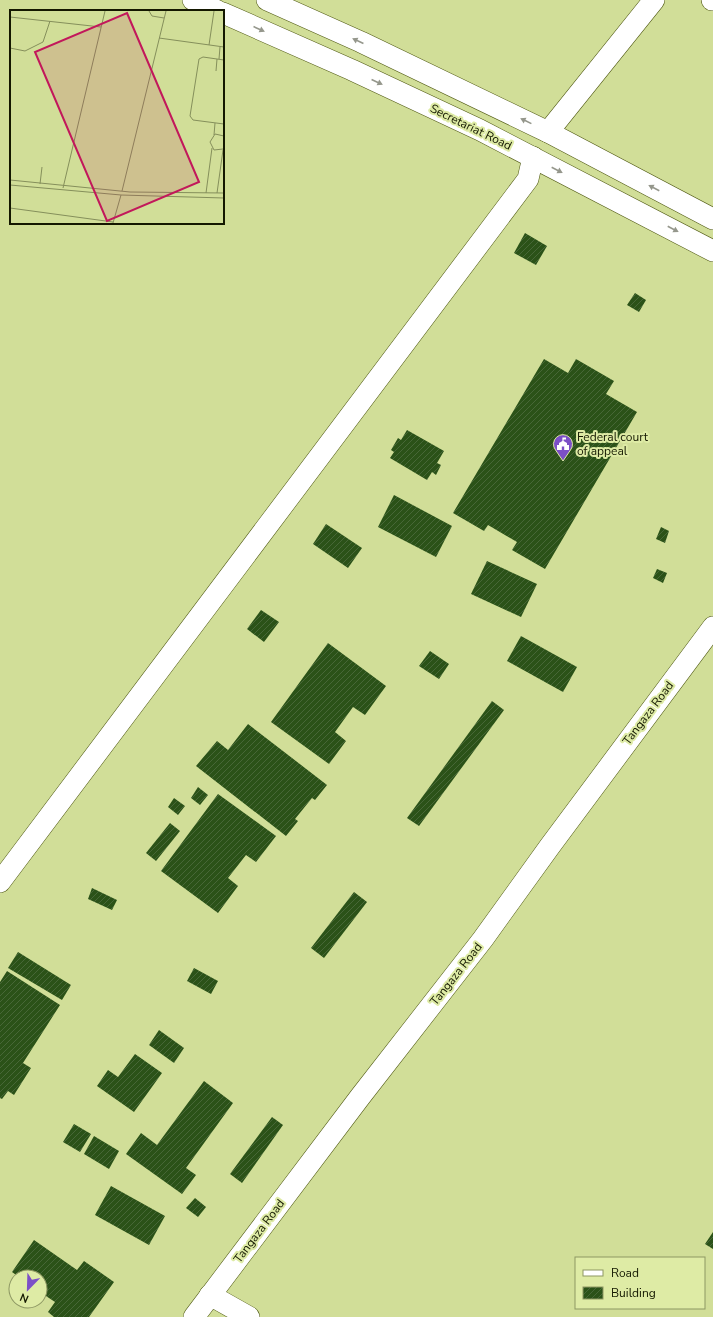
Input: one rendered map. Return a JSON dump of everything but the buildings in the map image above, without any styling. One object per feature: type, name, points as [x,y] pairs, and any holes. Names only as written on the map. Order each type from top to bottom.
[{"type":"street","points":[[192,0],[216,10]]},
{"type":"street","points":[[267,0],[361,42],[548,132],[713,219]]},
{"type":"street","points":[[548,132],[654,0]]},
{"type":"street","name":"Secretariat Road","points":[[224,13],[352,70],[480,130],[713,251]]},
{"type":"street","points":[[0,882],[294,488],[528,179],[532,157]]},
{"type":"street","name":"Tangaza Road","points":[[194,1317],[360,1097],[483,939],[550,846],[713,627]]},
{"type":"street","points":[[210,1295],[249,1317]]},
{"type":"place","name":"Federal court of appeal","points":[[563,461]]}]
